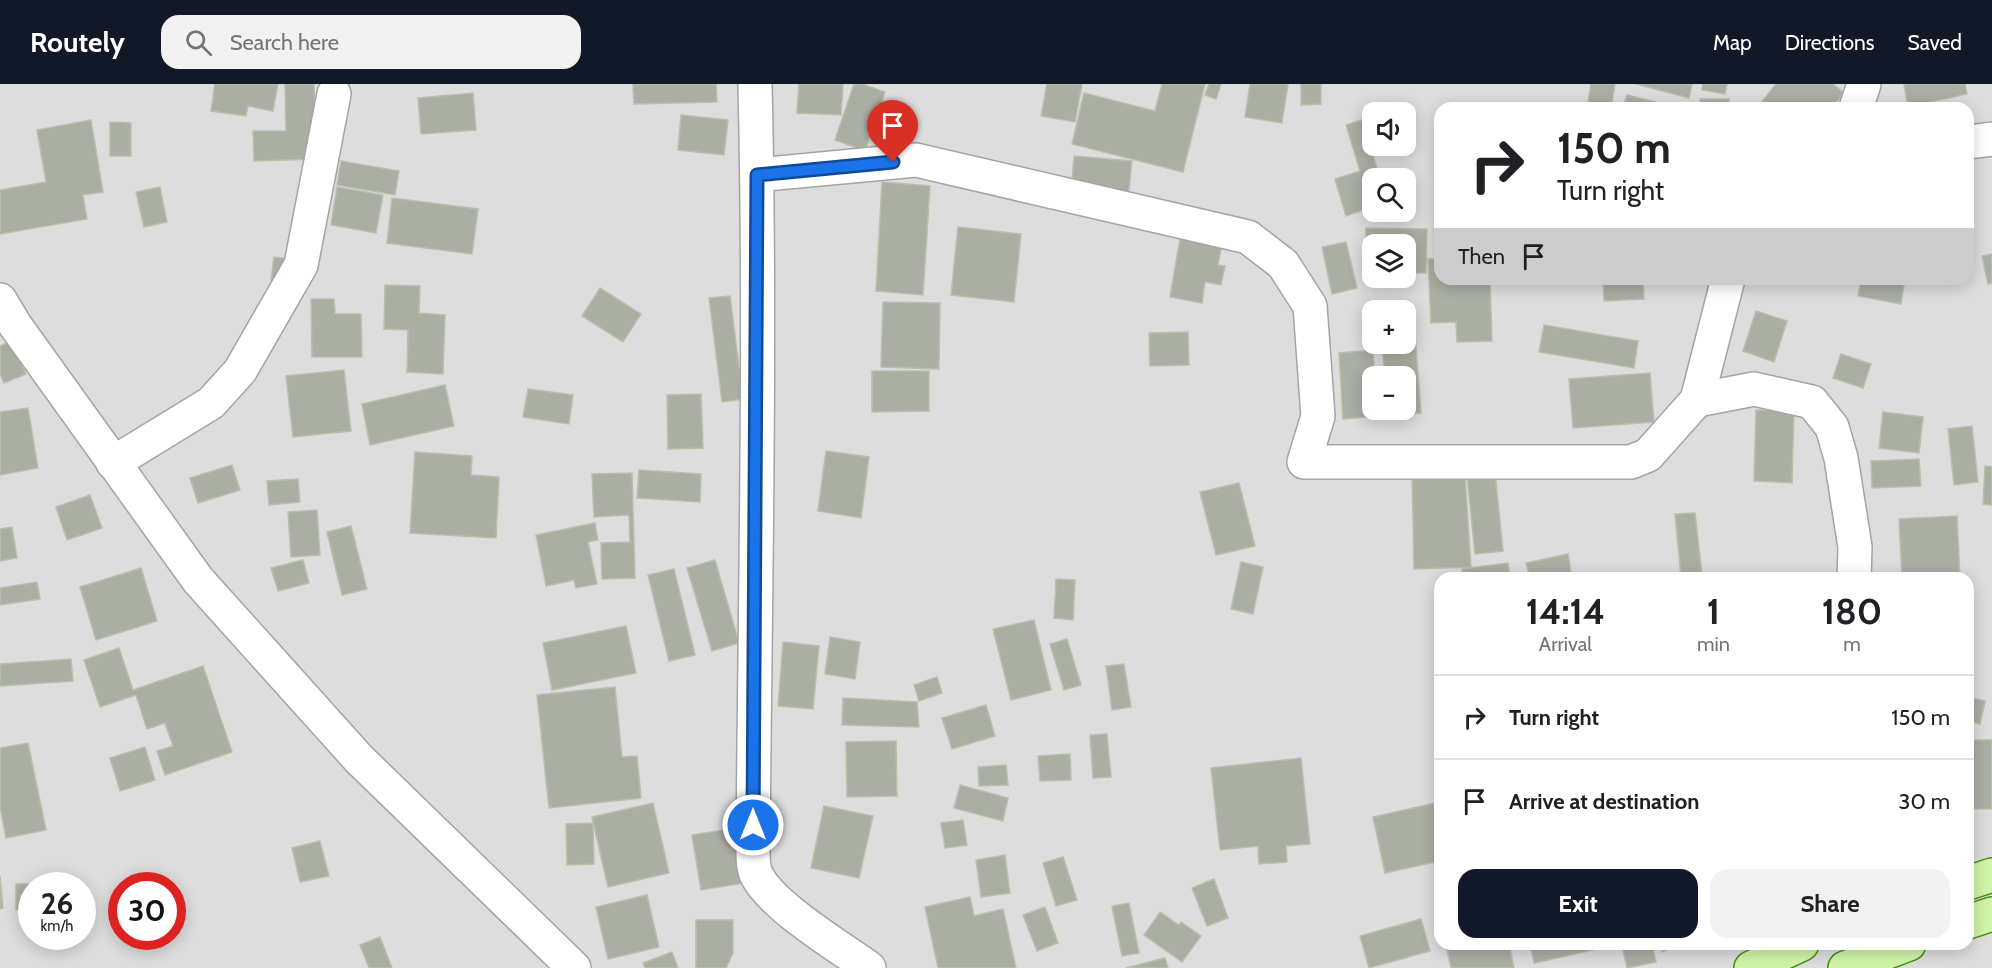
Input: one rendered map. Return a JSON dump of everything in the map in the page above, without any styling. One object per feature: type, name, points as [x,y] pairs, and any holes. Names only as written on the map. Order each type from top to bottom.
[{"type":"main road","points":[[1974,881],[1992,875]]},
{"type":"main road","points":[[1751,968],[1789,950]]},
{"type":"main road","points":[[1845,968],[1893,950]]},
{"type":"street","points":[[755,84],[757,175],[753,836],[756,875],[787,910],[869,968]]},
{"type":"street","points":[[1858,102],[1864,84]]},
{"type":"street","points":[[113,463],[211,403],[240,371],[301,265],[334,94]]},
{"type":"street","points":[[1974,141],[1992,139]]},
{"type":"street","points":[[757,175],[916,160],[1248,237],[1283,264],[1310,306],[1318,416],[1304,462],[1631,462],[1648,455],[1697,400],[1726,285]]},
{"type":"street","points":[[0,300],[15,325],[198,580],[352,750],[574,968]]},
{"type":"street","points":[[1697,400],[1754,389],[1812,402],[1832,428],[1840,458],[1855,547],[1854,572]]},
{"type":"shaded area","points":[[0,84],[1992,84],[1992,968],[0,968]]},
{"type":"building","points":[[215,84],[278,84],[273,111],[248,106],[246,116],[211,111]]},
{"type":"building","points":[[285,84],[314,84],[316,159],[254,161],[253,131],[286,131]]},
{"type":"building","points":[[633,84],[716,84],[717,102],[634,104]]},
{"type":"building","points":[[799,84],[843,84],[841,115],[797,113]]},
{"type":"building","points":[[854,84],[862,84],[885,92],[865,151],[835,140]]},
{"type":"building","points":[[1047,84],[1082,84],[1075,122],[1041,116]]},
{"type":"building","points":[[1162,84],[1205,84],[1183,172],[1072,144],[1084,93],[1155,111]]},
{"type":"building","points":[[1209,84],[1221,84],[1216,99],[1205,95]]},
{"type":"building","points":[[1250,84],[1288,84],[1282,123],[1245,117]]},
{"type":"building","points":[[1301,84],[1321,84],[1321,104],[1301,105]]},
{"type":"building","points":[[1591,84],[1615,84],[1612,102],[1588,102]]},
{"type":"building","points":[[1636,84],[1692,84],[1689,98]]},
{"type":"building","points":[[1703,84],[1727,84],[1725,94],[1702,90]]},
{"type":"building","points":[[1776,84],[1833,84],[1844,93],[1836,102],[1762,102]]},
{"type":"building","points":[[1904,84],[1965,84],[1967,94],[1931,102],[1907,102]]},
{"type":"building","points":[[473,93],[476,130],[421,134],[418,98]]},
{"type":"building","points":[[1627,95],[1656,102],[1625,102]]},
{"type":"building","points":[[1700,99],[1729,99],[1729,102],[1700,102]]},
{"type":"building","points":[[681,115],[728,120],[724,155],[678,150]]},
{"type":"building","points":[[91,120],[103,192],[83,195],[87,219],[0,234],[0,190],[46,182],[37,130]]},
{"type":"building","points":[[1362,120],[1362,156],[1373,156],[1377,168],[1362,168],[1362,210],[1346,216],[1335,179],[1360,171],[1346,125]]},
{"type":"building","points":[[110,122],[131,123],[131,156],[110,156]]},
{"type":"building","points":[[1074,156],[1132,161],[1128,199],[1071,194]]},
{"type":"building","points":[[341,161],[399,171],[395,195],[337,185]]},
{"type":"building","points":[[882,182],[930,186],[923,295],[876,291]]},
{"type":"building","points":[[160,187],[167,222],[144,227],[136,192]]},
{"type":"building","points":[[337,187],[383,195],[376,233],[331,225]]},
{"type":"building","points":[[392,198],[478,209],[472,254],[387,243]]},
{"type":"building","points":[[958,227],[1021,234],[1014,302],[951,295]]},
{"type":"building","points":[[1182,227],[1224,234],[1218,265],[1225,266],[1221,285],[1205,282],[1202,303],[1170,297]]},
{"type":"building","points":[[1366,228],[1427,229],[1426,273],[1416,273],[1416,234],[1366,234]]},
{"type":"building","points":[[1346,242],[1357,288],[1332,294],[1322,247]]},
{"type":"building","points":[[1992,254],[1992,283],[1988,284],[1982,256]]},
{"type":"building","points":[[274,257],[290,259],[287,284],[271,282]]},
{"type":"building","points":[[1434,258],[1434,285],[1490,285],[1492,341],[1457,342],[1456,322],[1431,323],[1428,259]]},
{"type":"building","points":[[385,285],[420,286],[419,313],[445,315],[443,374],[407,372],[408,330],[384,329]]},
{"type":"building","points":[[1603,285],[1643,285],[1644,299],[1604,301]]},
{"type":"building","points":[[1860,285],[1904,285],[1901,304],[1858,296]]},
{"type":"building","points":[[600,288],[641,314],[623,342],[582,316]]},
{"type":"building","points":[[730,296],[743,399],[722,402],[709,298]]},
{"type":"building","points":[[311,299],[334,299],[335,314],[361,314],[362,357],[312,357]]},
{"type":"building","points":[[883,302],[940,303],[939,369],[881,367]]},
{"type":"building","points":[[1756,311],[1787,321],[1774,362],[1743,351]]},
{"type":"building","points":[[1544,325],[1638,341],[1634,368],[1539,352]]},
{"type":"building","points":[[1188,332],[1189,365],[1150,366],[1149,333]]},
{"type":"building","points":[[11,341],[26,374],[4,383],[0,374],[0,346]]},
{"type":"building","points":[[1416,347],[1421,413],[1416,413],[1416,366],[1384,366],[1383,354],[1416,354]]},
{"type":"building","points":[[1362,351],[1362,354],[1373,354],[1374,366],[1362,366],[1362,417],[1343,419],[1339,353]]},
{"type":"building","points":[[1841,354],[1871,364],[1863,388],[1833,378]]},
{"type":"building","points":[[344,370],[351,431],[293,437],[286,376]]},
{"type":"building","points":[[872,371],[929,371],[929,411],[872,412]]},
{"type":"building","points":[[1650,373],[1654,422],[1573,428],[1569,379]]},
{"type":"building","points":[[445,385],[454,426],[370,445],[362,404]]},
{"type":"building","points":[[528,389],[573,395],[569,424],[523,417]]},
{"type":"building","points":[[701,394],[703,448],[668,449],[667,395]]},
{"type":"building","points":[[28,408],[38,468],[0,475],[0,412]]},
{"type":"building","points":[[1756,410],[1794,411],[1792,483],[1754,481]]},
{"type":"building","points":[[1883,412],[1923,417],[1919,453],[1879,448]]},
{"type":"building","points":[[1972,426],[1978,482],[1954,485],[1948,429]]},
{"type":"building","points":[[826,451],[869,457],[861,518],[818,511]]},
{"type":"building","points":[[415,452],[472,456],[471,475],[499,477],[496,538],[410,533]]},
{"type":"building","points":[[1919,459],[1921,486],[1872,488],[1871,461]]},
{"type":"building","points":[[232,465],[240,490],[198,503],[190,478]]},
{"type":"building","points":[[1985,466],[1992,467],[1992,505],[1983,504]]},
{"type":"building","points":[[639,470],[701,474],[700,502],[637,498]]},
{"type":"building","points":[[1495,472],[1503,551],[1475,554],[1467,475]]},
{"type":"building","points":[[632,473],[635,578],[602,579],[601,543],[630,542],[629,515],[594,517],[592,474]]},
{"type":"building","points":[[1412,476],[1465,477],[1471,567],[1414,569]]},
{"type":"building","points":[[298,479],[300,502],[269,505],[267,481]]},
{"type":"building","points":[[1239,483],[1255,546],[1216,555],[1200,492]]},
{"type":"building","points":[[90,495],[102,528],[67,540],[56,507]]},
{"type":"building","points":[[317,510],[320,555],[291,557],[288,512]]},
{"type":"building","points":[[1695,513],[1702,572],[1681,572],[1675,514]]},
{"type":"building","points":[[1957,516],[1960,572],[1902,572],[1899,519]]},
{"type":"building","points":[[595,523],[598,540],[588,542],[597,584],[576,588],[574,580],[546,586],[536,535]]},
{"type":"building","points":[[351,526],[367,589],[342,595],[327,532]]},
{"type":"building","points":[[12,527],[17,558],[0,561],[0,529]]},
{"type":"building","points":[[1568,554],[1571,572],[1528,572],[1526,563]]},
{"type":"building","points":[[303,560],[309,583],[278,591],[271,568]]},
{"type":"building","points":[[715,560],[739,643],[712,651],[687,568]]},
{"type":"building","points":[[1241,562],[1263,567],[1253,614],[1231,609]]},
{"type":"building","points":[[1508,563],[1509,572],[1462,572],[1462,569]]},
{"type":"building","points":[[141,568],[157,621],[96,640],[80,587]]},
{"type":"building","points":[[674,569],[695,655],[669,661],[648,575]]},
{"type":"building","points":[[1056,579],[1075,580],[1073,620],[1054,618]]},
{"type":"building","points":[[37,582],[40,599],[0,605],[0,588]]},
{"type":"building","points":[[1034,620],[1051,690],[1011,700],[993,629]]},
{"type":"building","points":[[626,626],[636,673],[552,690],[543,643]]},
{"type":"building","points":[[830,637],[860,642],[855,679],[825,674]]},
{"type":"building","points":[[1067,639],[1081,685],[1064,690],[1050,644]]},
{"type":"building","points":[[783,642],[819,646],[813,709],[778,706]]},
{"type":"building","points":[[119,648],[133,690],[203,666],[232,752],[165,775],[157,751],[173,746],[165,723],[147,729],[136,695],[100,707],[84,660]]},
{"type":"building","points":[[71,659],[73,681],[0,686],[0,664]]},
{"type":"building","points":[[1124,664],[1131,707],[1112,710],[1106,666]]},
{"type":"building","points":[[937,677],[942,693],[919,701],[914,685]]},
{"type":"building","points":[[615,687],[622,757],[637,756],[641,798],[549,808],[537,695]]},
{"type":"building","points":[[843,698],[917,702],[919,727],[842,725]]},
{"type":"building","points":[[1974,698],[1985,701],[1980,724],[1974,722]]},
{"type":"building","points":[[986,705],[995,736],[952,749],[942,718]]},
{"type":"building","points":[[1107,734],[1111,777],[1093,778],[1090,735]]},
{"type":"building","points":[[1974,740],[1992,740],[1992,809],[1974,809]]},
{"type":"building","points":[[896,741],[897,796],[847,797],[846,742]]},
{"type":"building","points":[[28,743],[46,830],[6,838],[0,807],[0,748]]},
{"type":"building","points":[[145,747],[155,780],[120,791],[110,758]]},
{"type":"building","points":[[1070,754],[1071,780],[1040,781],[1038,756]]},
{"type":"building","points":[[1301,758],[1310,844],[1286,846],[1287,862],[1259,864],[1258,846],[1220,850],[1211,768]]},
{"type":"building","points":[[1006,765],[1008,785],[979,786],[978,767]]},
{"type":"building","points":[[960,785],[1008,798],[1003,821],[954,808]]},
{"type":"building","points":[[653,803],[669,873],[608,887],[592,817]]},
{"type":"building","points":[[1434,803],[1434,862],[1385,873],[1373,817]]},
{"type":"building","points":[[824,806],[873,816],[859,878],[811,868]]},
{"type":"building","points":[[963,820],[967,845],[945,848],[941,823]]},
{"type":"building","points":[[593,823],[594,864],[567,865],[566,824]]},
{"type":"building","points":[[735,828],[744,883],[701,890],[692,835]]},
{"type":"building","points":[[320,841],[329,876],[300,882],[292,848]]},
{"type":"building","points":[[1005,855],[1010,893],[981,897],[976,860]]},
{"type":"building","points":[[1063,857],[1077,900],[1056,906],[1043,863]]},
{"type":"building","points":[[0,876],[3,908],[0,909]]},
{"type":"building","points":[[1214,879],[1228,918],[1207,926],[1192,888]]},
{"type":"building","points":[[16,884],[18,884],[18,910],[16,910]]},
{"type":"building","points":[[647,895],[659,947],[608,959],[596,907]]},
{"type":"building","points":[[970,897],[974,916],[1003,909],[1016,968],[938,968],[925,907]]},
{"type":"building","points":[[1129,903],[1139,953],[1122,956],[1112,906]]},
{"type":"building","points":[[1045,907],[1058,943],[1037,951],[1023,915]]},
{"type":"building","points":[[1160,912],[1179,925],[1181,922],[1201,936],[1182,962],[1144,935]]},
{"type":"building","points":[[1421,919],[1430,951],[1369,968],[1360,936]]},
{"type":"building","points":[[696,920],[733,920],[733,953],[726,968],[696,968]]},
{"type":"building","points":[[380,937],[392,968],[369,968],[360,945]]},
{"type":"building","points":[[1447,950],[1510,950],[1514,968],[1451,968]]},
{"type":"building","points":[[1531,950],[1593,950],[1534,963]]},
{"type":"building","points":[[1623,950],[1653,950],[1656,962],[1627,968]]},
{"type":"building","points":[[672,952],[678,968],[645,968],[643,963]]},
{"type":"building","points":[[1165,958],[1168,968],[1126,968]]},
{"type":"route","points":[[753,825],[757,175],[893,162]]}]
